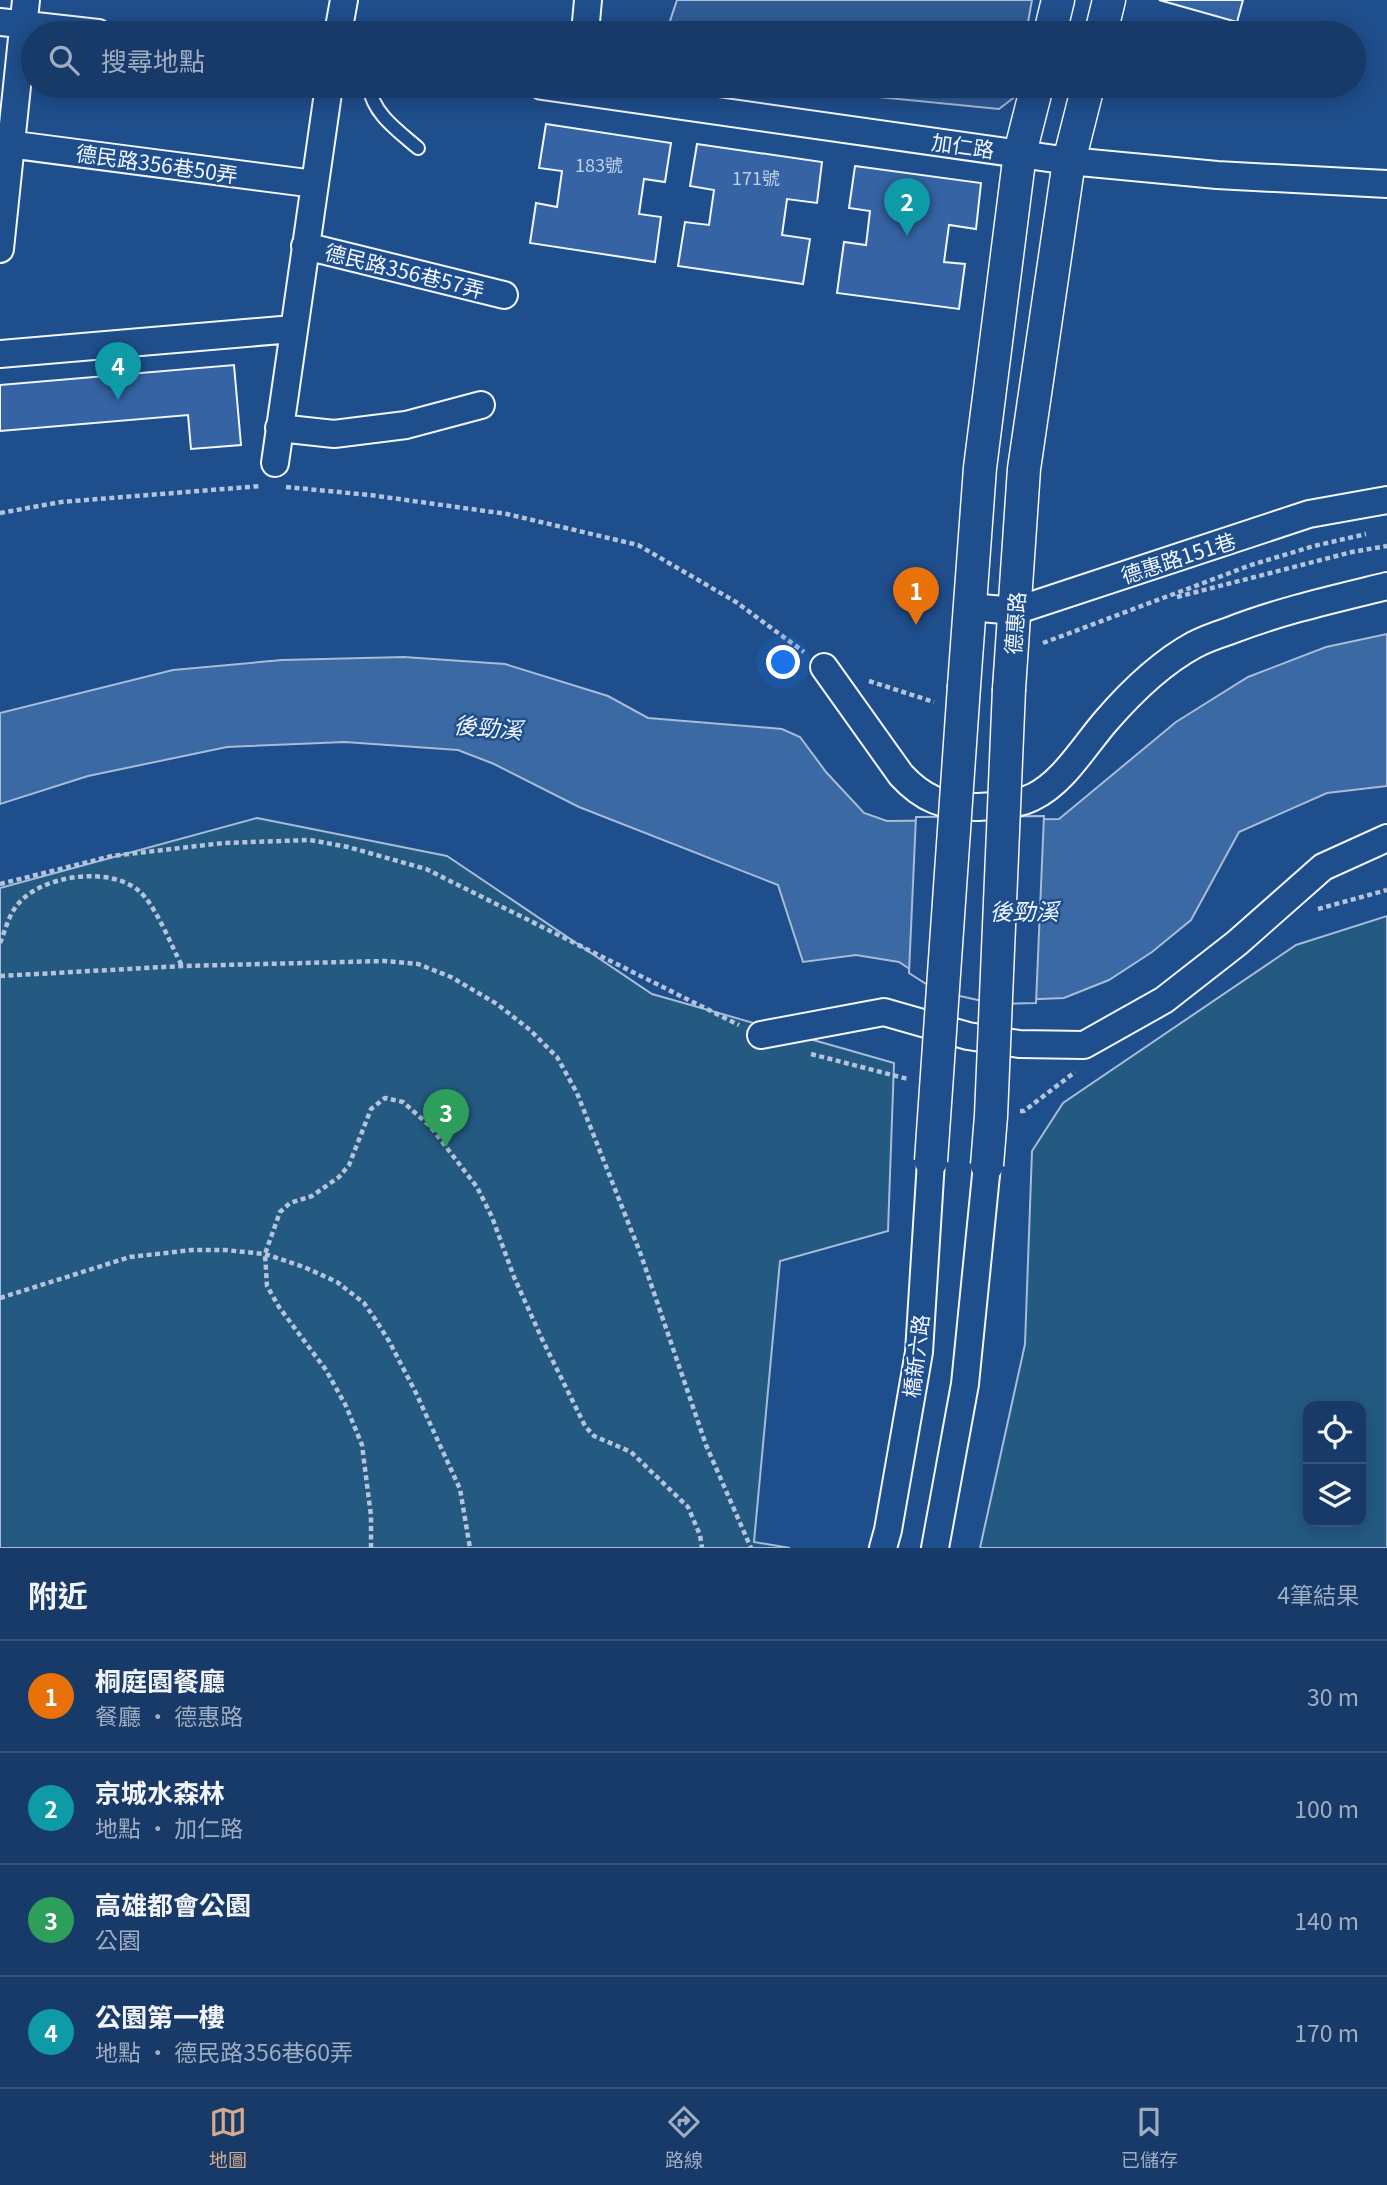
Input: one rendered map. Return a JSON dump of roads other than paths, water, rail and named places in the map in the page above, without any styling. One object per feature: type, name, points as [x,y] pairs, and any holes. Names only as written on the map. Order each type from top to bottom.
[{"type":"street","points":[[340,21],[344,0]]},
{"type":"street","points":[[586,21],[588,0]]},
{"type":"street","points":[[1053,21],[1058,0]]},
{"type":"street","points":[[1104,21],[1109,0]]},
{"type":"street","points":[[0,249],[5,143],[16,15],[43,21]]},
{"type":"street","points":[[272,474],[327,98]]},
{"type":"street","name":"加仁路","points":[[649,98],[1069,161],[1217,175],[1387,184]]},
{"type":"street","points":[[931,1161],[980,468],[1020,153],[1034,98]]},
{"type":"street","name":"德惠路","points":[[987,1165],[1009,689],[1024,469],[1069,161],[1085,98]]},
{"type":"street","name":"德民路356巷50弄","points":[[5,143],[315,184]]},
{"type":"street","name":"德民路356巷57弄","points":[[305,246],[505,295]]},
{"type":"street","points":[[0,354],[293,328]]},
{"type":"street","points":[[279,428],[334,434],[406,425],[481,405]]},
{"type":"street","name":"德惠路151巷","points":[[970,607],[1015,611],[1310,514],[1387,500]]},
{"type":"street","points":[[824,667],[901,775],[915,790],[942,802],[964,807],[1014,804],[1035,796],[1062,774],[1107,719],[1154,672],[1195,645],[1247,624],[1387,586]]},
{"type":"street","points":[[761,1035],[884,1012],[968,1036],[1019,1044],[1084,1045],[1164,1000],[1237,943],[1323,867],[1387,838]]},
{"type":"street","name":"橋新六路","points":[[883,1548],[919,1352],[931,1161]]},
{"type":"street","points":[[935,1548],[965,1384],[987,1165]]},
{"type":"lane","points":[[371,98],[387,123],[418,148]]},
{"type":"water","name":"後勁溪","points":[[1387,634],[1387,786],[1327,793],[1239,832],[1191,920],[1152,952],[1109,980],[1064,998],[996,1001],[938,988],[899,962],[856,955],[803,962],[778,885],[579,807],[494,764],[458,750],[345,742],[227,747],[88,776],[0,804],[0,713],[173,670],[282,660],[404,657],[505,664],[608,696],[648,718],[782,729],[800,737],[826,772],[864,813],[887,821],[1059,819],[1176,722],[1248,677],[1326,647]]},
{"type":"place","name":"京城水森林","points":[[907,236]]},
{"type":"place","name":"公園第一樓","points":[[118,400]]},
{"type":"place","name":"桐庭園餐廳","points":[[916,625]]},
{"type":"place","name":"高雄都會公園","points":[[446,1147]]}]
